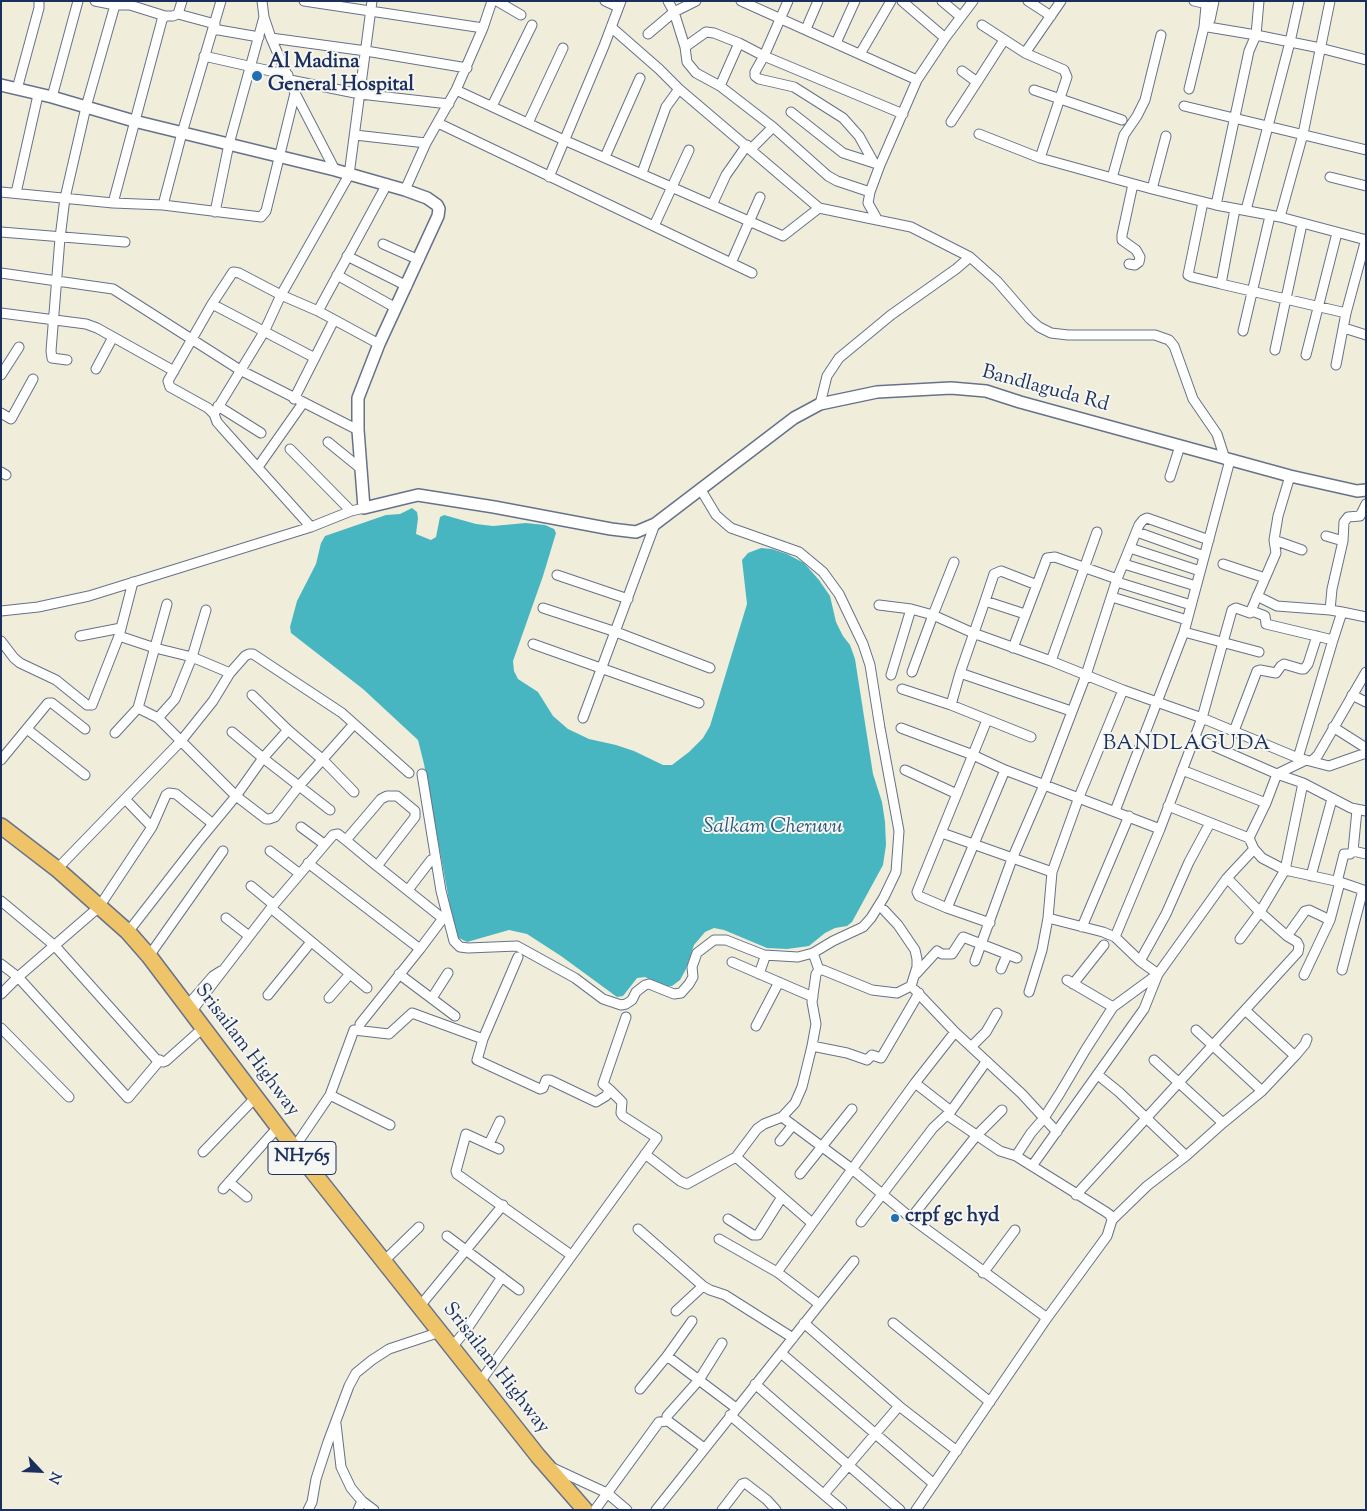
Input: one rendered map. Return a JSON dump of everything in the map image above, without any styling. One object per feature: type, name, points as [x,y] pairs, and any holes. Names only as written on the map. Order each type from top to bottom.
[{"type":"highway","name":"Srisailam Highway","points":[[1,826],[57,869],[128,932],[149,956],[294,1148],[546,1465],[585,1510]]},
{"type":"street","points":[[17,89],[40,1]]},
{"type":"street","points":[[52,97],[78,1]]},
{"type":"street","points":[[96,1],[115,5],[130,3],[165,16],[178,14],[214,27],[259,37]]},
{"type":"street","points":[[178,14],[182,1]]},
{"type":"street","points":[[163,206],[182,133],[221,1]]},
{"type":"street","points":[[262,1],[264,17],[271,38],[295,93],[335,170]]},
{"type":"street","points":[[304,1],[372,6],[484,28]]},
{"type":"street","points":[[405,190],[426,144],[467,68],[484,28],[492,1]]},
{"type":"street","points":[[497,1],[521,14]]},
{"type":"street","points":[[549,177],[619,4],[605,1]]},
{"type":"street","points":[[668,1],[674,12],[685,47],[687,62],[696,73],[720,86],[773,127],[828,176],[870,192]]},
{"type":"street","points":[[648,34],[674,12],[696,1]]},
{"type":"street","points":[[788,1],[755,72],[755,76],[759,79],[794,87],[843,118],[859,136],[877,164]]},
{"type":"street","points":[[806,29],[818,1]]},
{"type":"street","points":[[836,43],[855,1]]},
{"type":"street","points":[[860,54],[891,1]]},
{"type":"street","points":[[902,1],[945,38]]},
{"type":"street","points":[[942,1],[961,17]]},
{"type":"street","points":[[877,219],[868,203],[877,164],[903,114],[917,80],[945,38],[974,1]]},
{"type":"street","points":[[1028,1],[1051,16]]},
{"type":"street","points":[[1025,53],[1061,1]]},
{"type":"street","points":[[1194,1],[1206,6],[1206,27]]},
{"type":"street","points":[[1189,90],[1214,1]]},
{"type":"street","points":[[1216,205],[1249,51],[1256,35],[1259,1]]},
{"type":"street","points":[[1246,210],[1299,1]]},
{"type":"street","points":[[1280,218],[1303,134],[1330,1]]},
{"type":"street","points":[[746,2],[917,80]]},
{"type":"street","points":[[67,360],[54,358],[51,355],[55,320],[56,280],[65,198],[86,107],[115,5]]},
{"type":"street","points":[[311,528],[217,422],[216,410],[264,332],[281,295],[349,175],[372,6]]},
{"type":"street","points":[[113,203],[134,121],[165,16]]},
{"type":"street","points":[[215,212],[229,144],[264,17]]},
{"type":"street","points":[[492,106],[532,25]]},
{"type":"street","points":[[982,25],[1025,53],[1064,70],[1067,77],[1040,158]]},
{"type":"street","points":[[611,27],[660,69],[680,89],[820,208],[911,227],[970,257],[997,281],[1030,319],[1039,327],[1051,333],[1068,336],[1155,335],[1169,340],[1174,346],[1193,399],[1217,434],[1228,460],[1184,632],[1115,811]]},
{"type":"street","points":[[1206,27],[1320,48],[1366,60]]},
{"type":"street","points":[[685,47],[702,35],[710,32],[903,114]]},
{"type":"street","points":[[1112,178],[1124,135],[1145,100],[1161,35]]},
{"type":"street","points":[[271,38],[366,51],[467,68]]},
{"type":"street","points":[[951,122],[1004,40]]},
{"type":"street","points":[[720,86],[739,43]]},
{"type":"street","points":[[528,123],[563,48]]},
{"type":"street","points":[[204,56],[360,94],[449,104]]},
{"type":"street","points":[[962,70],[977,82]]},
{"type":"street","points":[[604,157],[640,78]]},
{"type":"street","points":[[1,86],[52,97],[134,121],[280,155],[387,184],[427,198],[437,205],[439,209],[438,216],[419,260],[379,344],[358,398],[360,468],[364,508],[351,511],[311,528],[89,596],[38,607],[1,612]]},
{"type":"street","points":[[642,173],[666,107],[680,89]]},
{"type":"street","points":[[456,90],[564,140],[783,236],[820,208]]},
{"type":"street","points":[[1034,90],[1122,120]]},
{"type":"street","points":[[1,192],[163,206],[261,217],[266,211],[295,93]]},
{"type":"street","points":[[16,193],[38,95]]},
{"type":"street","points":[[1184,106],[1366,150]]},
{"type":"street","points":[[791,112],[843,153],[877,164]]},
{"type":"street","points":[[438,123],[752,273]]},
{"type":"street","points":[[712,205],[726,175],[749,147],[773,127]]},
{"type":"street","points":[[979,134],[1040,158],[1133,184],[1366,240],[1346,313],[1336,365]]},
{"type":"street","points":[[355,135],[426,144]]},
{"type":"street","points":[[1152,189],[1166,136]]},
{"type":"street","points":[[654,226],[689,150]]},
{"type":"street","points":[[1330,177],[1366,186]]},
{"type":"street","points":[[318,311],[387,184]]},
{"type":"street","points":[[1129,264],[1135,265],[1139,262],[1140,257],[1136,250],[1122,240],[1133,184]]},
{"type":"street","points":[[731,263],[760,197]]},
{"type":"street","points":[[1203,202],[1188,275],[1192,278],[1252,290],[1346,313]]},
{"type":"street","points":[[1221,284],[1235,209]]},
{"type":"street","points":[[1243,331],[1270,216]]},
{"type":"street","points":[[1275,350],[1302,224]]},
{"type":"street","points":[[1,232],[126,242]]},
{"type":"street","points":[[1306,355],[1337,233]]},
{"type":"street","points":[[383,244],[419,260]]},
{"type":"street","points":[[347,256],[407,286]]},
{"type":"street","points":[[820,404],[828,376],[839,358],[891,315],[970,257]]},
{"type":"street","points":[[261,433],[216,410],[208,408],[169,385],[168,382],[212,304],[233,272],[239,273],[281,295],[318,311],[379,344]]},
{"type":"street","points":[[1,274],[113,289],[240,370],[358,430]]},
{"type":"street","points":[[336,275],[396,308]]},
{"type":"street","points":[[212,304],[315,358]]},
{"type":"street","points":[[1,313],[92,326],[174,371]]},
{"type":"street","points":[[258,468],[298,401],[315,358],[334,320]]},
{"type":"street","points":[[1344,328],[1366,335]]},
{"type":"street","points":[[96,369],[114,337]]},
{"type":"street","points":[[1,375],[18,347]]},
{"type":"street","points":[[1,413],[11,419],[33,379]]},
{"type":"street","name":"Bandlaguda Rd","points":[[364,508],[418,495],[636,532],[656,524],[794,418],[820,404],[877,392],[951,388],[986,391],[1228,460],[1357,491],[1366,490]]},
{"type":"street","points":[[328,442],[360,468]]},
{"type":"street","points":[[1170,476],[1180,446]]},
{"type":"street","points":[[290,449],[351,511]]},
{"type":"street","points":[[1252,611],[1276,553],[1274,540],[1278,516],[1290,476]]},
{"type":"street","points":[[422,774],[441,890],[454,941],[460,947],[468,948],[517,946],[575,978],[603,999],[621,1005],[626,1004],[632,1000],[636,992],[649,984],[674,994],[681,992],[690,984],[693,978],[692,967],[697,953],[714,940],[726,940],[764,955],[798,957],[813,954],[833,941],[863,927],[884,897],[896,872],[899,831],[870,665],[863,644],[839,594],[823,572],[799,552],[732,528],[716,515],[701,490]]},
{"type":"street","points":[[1330,610],[1344,522],[1346,518],[1360,516],[1366,504]]},
{"type":"street","points":[[975,961],[1012,859],[1044,785],[1086,675],[1117,581],[1142,520],[1147,518],[1209,540]]},
{"type":"street","points":[[584,718],[656,524]]},
{"type":"street","points":[[1051,661],[1097,532]]},
{"type":"street","points":[[1137,532],[1204,556]]},
{"type":"street","points":[[1326,536],[1342,541]]},
{"type":"street","points":[[1274,540],[1302,550]]},
{"type":"street","points":[[1130,548],[1200,571]]},
{"type":"street","points":[[1013,648],[1048,558],[1055,557],[1117,581],[1191,605]]},
{"type":"street","points":[[912,672],[954,562]]},
{"type":"street","points":[[1124,564],[1196,586]]},
{"type":"street","points":[[1223,564],[1265,578]]},
{"type":"street","points":[[951,705],[973,633],[994,574],[998,571],[1037,585]]},
{"type":"street","points":[[557,575],[628,599]]},
{"type":"street","points":[[1,641],[14,658],[56,680],[87,705],[92,705],[120,632],[133,582]]},
{"type":"street","points":[[1257,596],[1277,606],[1330,610],[1366,617]]},
{"type":"street","points":[[1112,597],[1187,620]]},
{"type":"street","points":[[985,601],[1025,614]]},
{"type":"street","points":[[115,733],[138,708],[167,604]]},
{"type":"street","points":[[879,605],[911,609],[934,615],[973,633],[1051,661],[1122,690],[1202,718],[1305,759],[1329,766],[1366,752]]},
{"type":"street","points":[[543,608],[616,632],[710,668]]},
{"type":"street","points":[[891,675],[911,609]]},
{"type":"street","points":[[1115,937],[1195,738],[1234,609],[1249,613],[1252,611],[1265,616],[1264,622],[1266,624],[1333,640]]},
{"type":"street","points":[[158,718],[175,699],[192,657],[206,610]]},
{"type":"street","points":[[1305,759],[1333,640],[1342,612]]},
{"type":"street","points":[[80,636],[120,632],[155,648],[192,657],[230,673]]},
{"type":"street","points":[[1184,632],[1259,652]]},
{"type":"street","points":[[1234,731],[1257,671],[1276,673],[1284,664],[1304,669],[1308,664],[1317,636]]},
{"type":"street","points":[[533,644],[699,703]]},
{"type":"street","points":[[57,869],[181,741],[214,700],[230,673],[245,656],[253,654],[342,713],[409,773]]},
{"type":"street","points":[[1249,838],[1266,803],[1277,774],[1305,759],[1318,755],[1366,672]]},
{"type":"street","points":[[960,673],[1071,712]]},
{"type":"street","points":[[902,689],[951,705],[1031,737]]},
{"type":"street","points":[[1029,992],[1042,950],[1048,918],[1052,872],[1079,797],[1122,690]]},
{"type":"street","points":[[252,695],[288,730],[323,760],[354,792]]},
{"type":"street","points":[[1352,695],[1366,702]]},
{"type":"street","points":[[1,760],[46,705],[52,703],[85,729]]},
{"type":"street","points":[[138,708],[158,718],[236,796],[266,819],[272,819],[354,724]]},
{"type":"street","points":[[987,720],[917,894],[947,908],[990,923]]},
{"type":"street","points":[[1334,727],[1366,748]]},
{"type":"street","points":[[901,728],[1160,829]]},
{"type":"street","points":[[26,730],[85,775]]},
{"type":"street","points":[[128,932],[236,796],[263,758],[288,730]]},
{"type":"street","points":[[232,732],[330,810]]},
{"type":"street","points":[[1195,738],[1277,774],[1303,783],[1332,799],[1361,810],[1353,851]]},
{"type":"street","points":[[905,770],[958,794]]},
{"type":"street","points":[[947,908],[1005,770]]},
{"type":"street","points":[[1182,770],[1266,803]]},
{"type":"street","points":[[1240,939],[1260,912],[1285,870],[1303,783]]},
{"type":"street","points":[[1,994],[18,977],[100,907],[152,827],[163,799],[169,793],[179,796],[213,824]]},
{"type":"street","points":[[346,840],[381,799],[387,796],[397,796],[411,807],[415,811],[415,817],[377,866]]},
{"type":"street","points":[[125,799],[152,827]]},
{"type":"street","points":[[1311,876],[1332,799]]},
{"type":"street","points":[[1168,806],[1249,838],[1254,849],[1262,858],[1285,870],[1339,882],[1364,891],[1342,970]]},
{"type":"street","points":[[1082,927],[1128,816]]},
{"type":"street","points":[[1140,961],[1166,914],[1210,823]]},
{"type":"street","points":[[301,827],[324,844]]},
{"type":"street","points":[[942,833],[1052,872]]},
{"type":"street","points":[[189,1009],[217,980],[272,906],[324,844],[335,834],[338,834],[441,917],[442,921],[360,1024]]},
{"type":"street","points":[[1032,1166],[1144,1008],[1158,974],[1227,878],[1254,849]]},
{"type":"street","points":[[270,851],[300,874]]},
{"type":"street","points":[[1304,975],[1330,920],[1344,854],[1350,854],[1353,851],[1366,854]]},
{"type":"street","points":[[149,956],[224,852]]},
{"type":"street","points":[[408,890],[430,860]]},
{"type":"street","points":[[308,863],[420,949]]},
{"type":"street","points":[[1076,1195],[1298,952],[1299,946],[1297,942],[1287,936],[1260,912],[1227,878]]},
{"type":"street","points":[[251,886],[312,942],[367,988]]},
{"type":"street","points":[[1,901],[54,946],[160,1060],[166,1061],[203,1028]]},
{"type":"street","points":[[819,970],[824,970],[872,990],[897,993],[911,986],[915,975],[917,959],[914,950],[898,925],[884,910]]},
{"type":"street","points":[[1287,936],[1305,911],[1309,910],[1330,920]]},
{"type":"street","points":[[226,918],[249,936]]},
{"type":"street","points":[[1048,918],[1115,937],[1140,961],[1158,974]]},
{"type":"street","points":[[915,975],[937,951],[942,954],[952,954],[963,937],[1017,958]]},
{"type":"street","points":[[268,995],[312,942]]},
{"type":"street","points":[[1104,945],[1070,982],[1112,1007]]},
{"type":"street","points":[[813,954],[819,970]]},
{"type":"street","points":[[1001,969],[1007,955]]},
{"type":"street","points":[[518,956],[477,1060],[540,1088],[543,1088],[546,1080],[550,1080],[596,1102],[606,1096],[610,1090]]},
{"type":"street","points":[[759,974],[764,960]]},
{"type":"street","points":[[732,962],[813,997]]},
{"type":"street","points":[[1,964],[18,977],[128,1098],[160,1060]]},
{"type":"street","points":[[645,1154],[680,1181],[687,1184],[736,1157],[757,1128],[782,1117],[799,1096],[812,1046],[816,1024],[812,1002],[816,974],[819,970]]},
{"type":"street","points":[[432,998],[448,973]]},
{"type":"street","points":[[329,998],[350,974]]},
{"type":"street","points":[[399,974],[455,1016]]},
{"type":"street","points":[[1016,1156],[1031,1132],[1044,1118],[1112,1007],[1158,974]]},
{"type":"street","points":[[756,1026],[779,982]]},
{"type":"street","points":[[911,986],[986,1062],[1022,1094],[1057,1132]]},
{"type":"street","points":[[812,1046],[847,1053],[867,1060],[872,1055],[881,1058],[918,993]]},
{"type":"street","points":[[1246,1010],[1295,1056]]},
{"type":"street","points":[[294,1148],[330,1095],[354,1030],[389,1034],[412,1013],[484,1039]]},
{"type":"street","points":[[971,1047],[986,1032],[998,1013]]},
{"type":"street","points":[[480,1382],[657,1138],[623,1116],[622,1102],[603,1084],[626,1016]]},
{"type":"street","points":[[1,1028],[69,1097]]},
{"type":"street","points":[[1196,1030],[1214,1044],[1262,1091]]},
{"type":"street","points":[[777,1272],[915,1083],[956,1032]]},
{"type":"street","points":[[916,1510],[1047,1318],[1108,1236],[1112,1220],[1146,1186],[1186,1156],[1262,1091],[1295,1056],[1307,1039]]},
{"type":"street","points":[[1154,1060],[1223,1123]]},
{"type":"street","points":[[861,1222],[933,1128],[949,1113],[986,1062]]},
{"type":"street","points":[[1098,1075],[1120,1092],[1186,1156]]},
{"type":"street","points":[[915,1083],[976,1136],[1000,1151],[1016,1156],[1106,1212],[1112,1220]]},
{"type":"street","points":[[330,1095],[390,1125]]},
{"type":"street","points":[[203,1152],[256,1097]]},
{"type":"street","points":[[800,1174],[852,1109]]},
{"type":"street","points":[[911,1218],[976,1136],[1002,1110]]},
{"type":"street","points":[[782,1117],[852,1169],[911,1218],[1047,1318]]},
{"type":"street","points":[[490,1144],[500,1121]]},
{"type":"street","points":[[780,1141],[793,1125]]},
{"type":"street","points":[[247,1197],[226,1186],[279,1126]]},
{"type":"street","points":[[499,1149],[468,1134],[464,1134],[457,1172],[571,1255]]},
{"type":"street","points":[[736,1157],[812,1223]]},
{"type":"street","points":[[728,1219],[753,1235],[758,1235],[782,1197]]},
{"type":"street","points":[[420,1306],[503,1205]]},
{"type":"street","points":[[384,1261],[419,1227]]},
{"type":"street","points":[[638,1229],[702,1286],[725,1295],[792,1338]]},
{"type":"street","points":[[984,1273],[1015,1230]]},
{"type":"street","points":[[447,1236],[520,1290]]},
{"type":"street","points":[[719,1239],[777,1272],[819,1304]]},
{"type":"street","points":[[659,1508],[733,1411],[854,1261]]},
{"type":"street","points":[[452,1347],[467,1329],[502,1277]]},
{"type":"street","points":[[676,1311],[702,1286]]},
{"type":"street","points":[[640,1389],[692,1321]]},
{"type":"street","points":[[804,1323],[899,1406],[956,1451]]},
{"type":"street","points":[[893,1323],[990,1402]]},
{"type":"street","points":[[308,1510],[312,1502],[319,1470],[349,1386],[356,1373],[389,1349],[440,1332]]},
{"type":"street","points":[[667,1416],[698,1380],[722,1343]]},
{"type":"street","points":[[781,1353],[934,1484]]},
{"type":"street","points":[[667,1356],[733,1411],[824,1494],[837,1509]]},
{"type":"street","points":[[755,1384],[900,1510]]},
{"type":"street","points":[[824,1494],[899,1406]]},
{"type":"street","points":[[595,1510],[658,1422],[668,1422],[704,1448]]},
{"type":"street","points":[[336,1423],[342,1468],[351,1488],[374,1510]]},
{"type":"street","points":[[546,1465],[607,1493],[626,1510]]},
{"type":"street","points":[[722,1510],[742,1484],[745,1483],[767,1500],[776,1510]]},
{"type":"street","points":[[358,1510],[362,1500]]},
{"type":"water","name":"Salkam Cheruvu","points":[[412,508],[417,512],[418,518],[416,534],[431,540],[436,537],[440,517],[444,515],[476,524],[493,526],[526,523],[545,525],[554,529],[556,533],[543,576],[513,661],[514,671],[518,679],[538,692],[553,716],[568,729],[589,739],[634,751],[663,765],[672,765],[689,752],[703,738],[710,726],[747,604],[742,560],[748,553],[761,548],[787,554],[804,563],[830,596],[836,622],[850,645],[855,659],[873,774],[882,802],[885,822],[886,845],[883,865],[852,922],[847,926],[835,928],[825,933],[809,946],[787,949],[767,948],[724,930],[714,928],[705,932],[694,945],[686,969],[680,980],[672,986],[663,986],[645,977],[637,978],[623,996],[617,997],[527,934],[509,930],[467,942],[457,937],[418,740],[363,689],[291,633],[290,627],[297,601],[316,564],[321,543],[325,536],[386,515],[400,514]]},
{"type":"place","name":"Al Madina General Hospital","points":[[257,76]]},
{"type":"place","name":"crpf gc hyd","points":[[895,1218]]},
{"type":"district","name":"BANDLAGUDA","points":[[1187,745]]}]
